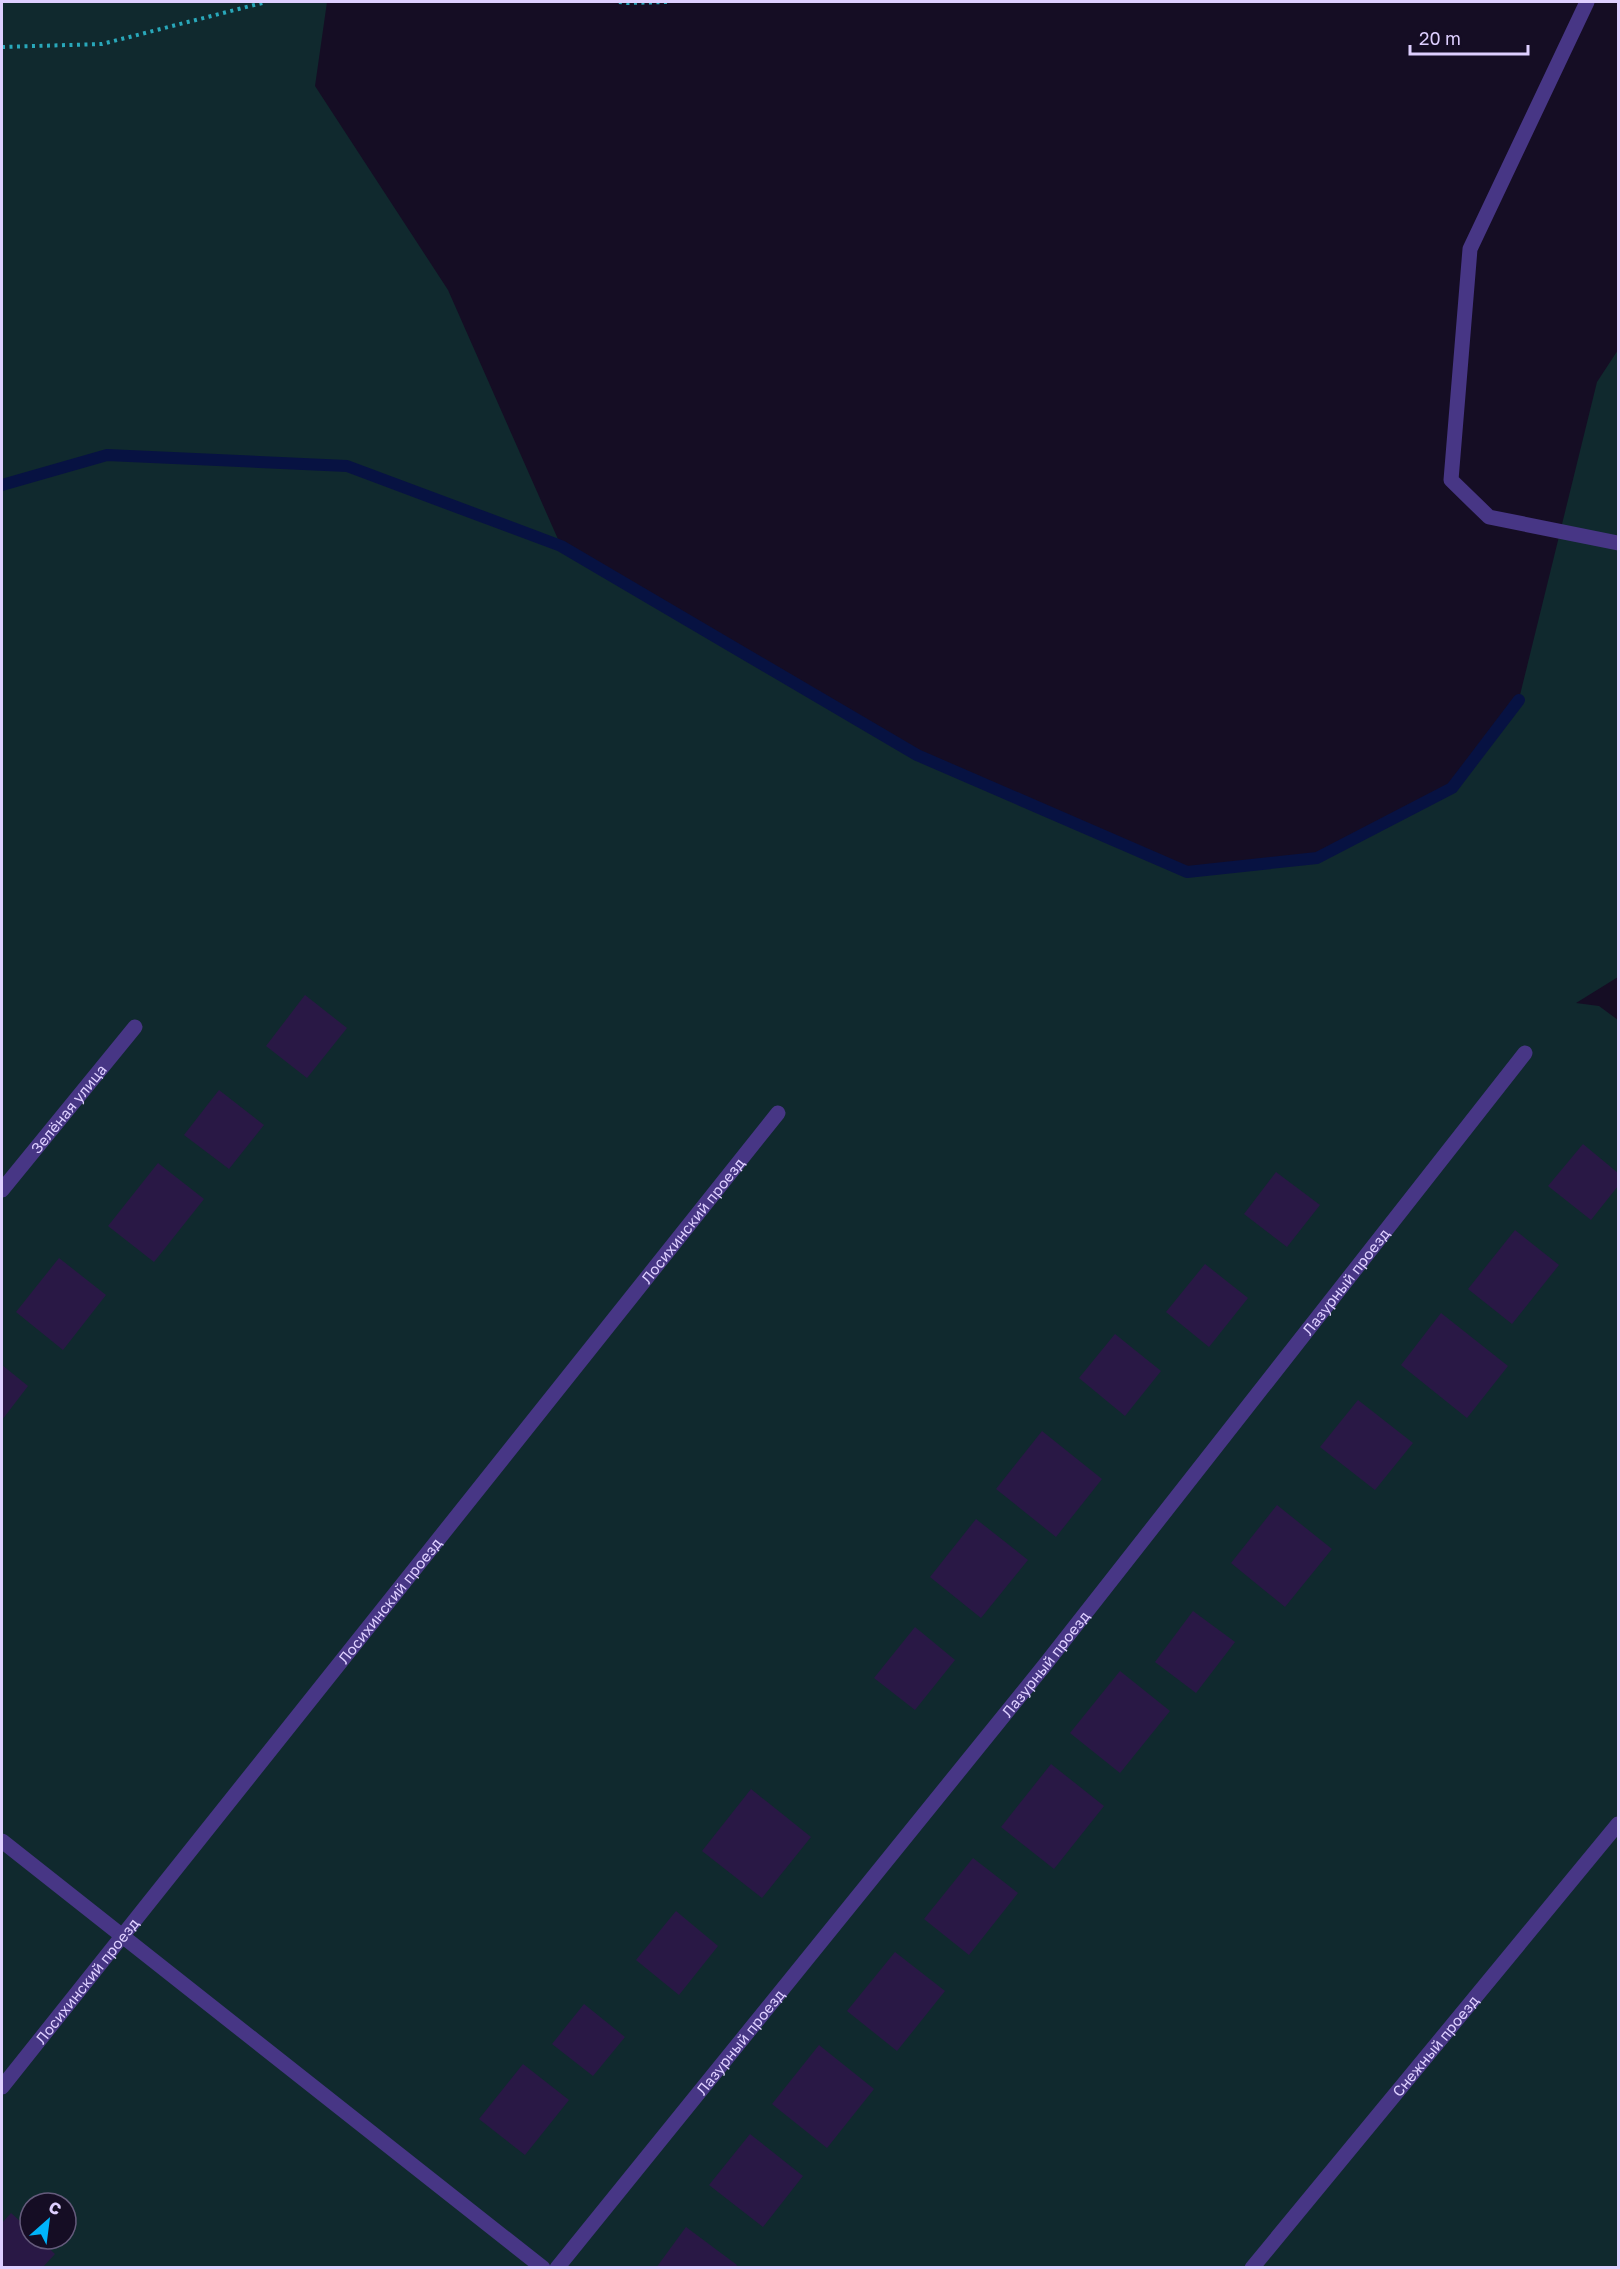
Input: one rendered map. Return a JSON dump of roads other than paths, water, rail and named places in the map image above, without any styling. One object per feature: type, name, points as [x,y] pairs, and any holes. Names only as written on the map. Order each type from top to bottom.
[{"type":"street","points":[[1587,2],[1470,249],[1452,480],[1489,517],[1618,543]]},
{"type":"street","name":"Зелёная улица","points":[[2,1190],[135,1027]]},
{"type":"street","name":"Лазурный проезд","points":[[557,2268],[1044,1666],[1525,1053]]},
{"type":"street","name":"Лосихинский проезд","points":[[2,2087],[778,1113]]},
{"type":"street","name":"Снежный проезд","points":[[1252,2268],[1618,1824]]},
{"type":"street","points":[[2,1841],[543,2268]]},
{"type":"waterway","points":[[2,485],[107,455],[347,466],[561,546],[917,755],[1187,872],[1317,858],[1452,788],[1519,700]]}]
